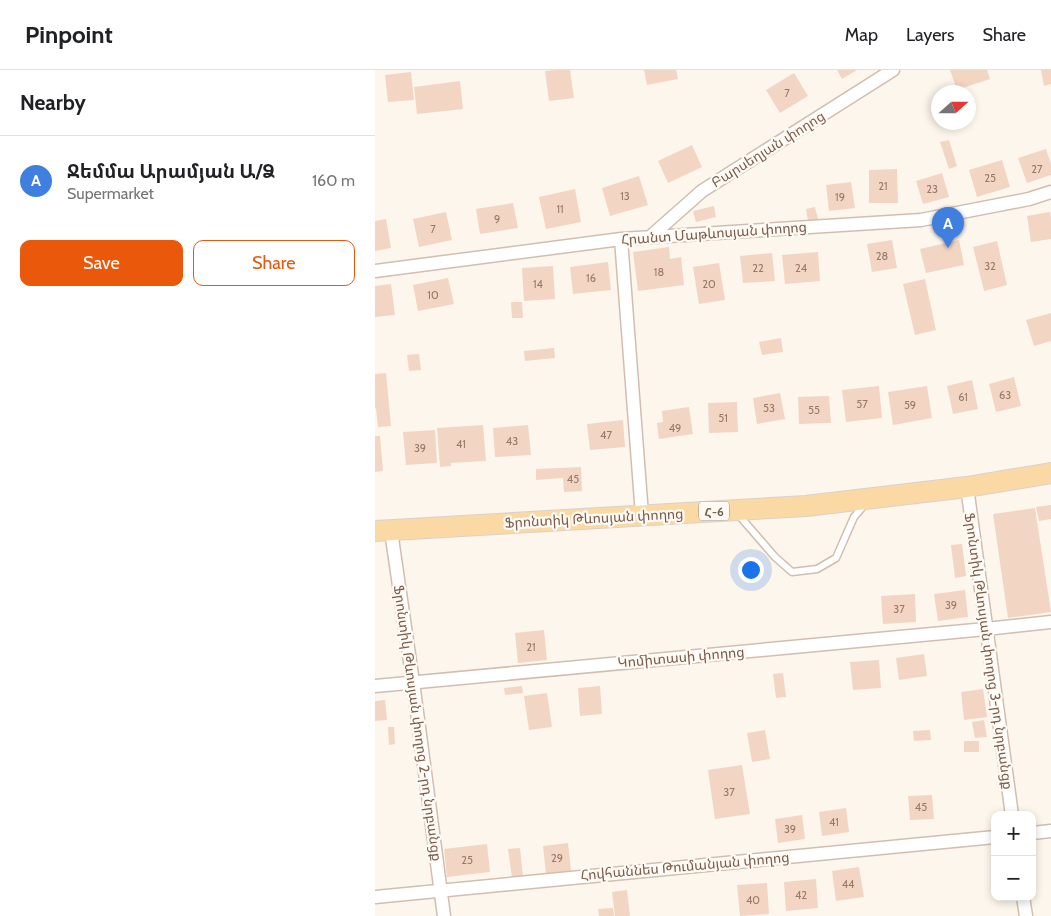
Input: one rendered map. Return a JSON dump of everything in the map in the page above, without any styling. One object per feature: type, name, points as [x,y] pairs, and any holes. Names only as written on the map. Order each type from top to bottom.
[{"type":"main road","name":"Ֆրոնտիկ Թևոսյան փողոց","points":[[383,531],[806,506],[967,487],[1051,473]]},
{"type":"street","name":"Բարսեղյան փողոց","points":[[650,237],[702,191],[893,70]]},
{"type":"street","name":"Հրանտ Մաթևոսյան փողոց","points":[[375,271],[621,239],[921,220],[1029,199],[1051,192]]},
{"type":"street","points":[[621,239],[642,515]]},
{"type":"street","name":"Ֆրոնտիկ Թևոսյան փողոց 3-րդ նրբանցք","points":[[967,487],[1011,811]]},
{"type":"street","name":"Ֆրոնտիկ Թևոսյան փողոց 2-րդ նրբանցք","points":[[383,531],[413,682],[444,916]]},
{"type":"street","name":"Կոմիտասի փողոց","points":[[375,686],[1051,622]]},
{"type":"street","points":[[1036,833],[1051,831]]},
{"type":"street","name":"Հովհաննես Թումանյան փողոց","points":[[375,897],[991,837]]},
{"type":"street","points":[[1024,901],[1026,916]]},
{"type":"lane","points":[[735,510],[775,557],[791,572],[817,569],[836,558],[854,517],[868,499]]},
{"type":"building","points":[[570,70],[574,98],[549,101],[545,71]]},
{"type":"building","points":[[644,70],[676,70],[678,79],[647,85]]},
{"type":"building","points":[[837,70],[857,70],[842,79]]},
{"type":"building","points":[[950,70],[987,70],[990,79],[972,85],[955,85]]},
{"type":"building","points":[[1041,70],[1051,70],[1051,84],[1044,86]]},
{"type":"building","points":[[411,72],[414,100],[388,102],[385,75]]},
{"type":"building","points":[[794,73],[808,96],[780,113],[766,90]]},
{"type":"building","points":[[460,81],[463,109],[417,114],[414,87]]},
{"type":"building","points":[[949,140],[957,166],[949,169],[940,142]]},
{"type":"building","points":[[692,145],[702,167],[668,183],[658,161]]},
{"type":"building","points":[[1046,149],[1051,164],[1051,175],[1027,183],[1018,158]]},
{"type":"building","points":[[1002,160],[1010,187],[977,197],[969,170]]},
{"type":"building","points":[[897,169],[898,203],[869,203],[869,170]]},
{"type":"building","points":[[942,173],[949,197],[923,204],[916,181]]},
{"type":"building","points":[[639,176],[648,205],[610,216],[602,188]]},
{"type":"building","points":[[851,182],[855,208],[829,211],[826,185]]},
{"type":"building","points":[[575,189],[581,222],[546,229],[539,197]]},
{"type":"building","points":[[513,203],[518,228],[480,234],[476,209]]},
{"type":"building","points":[[714,206],[716,217],[696,222],[693,211]]},
{"type":"building","points":[[815,207],[818,219],[808,221],[806,209]]},
{"type":"building","points":[[446,212],[452,240],[419,247],[413,219]]},
{"type":"building","points":[[1050,212],[1051,239],[1031,242],[1027,216]]},
{"type":"building","points":[[386,219],[391,248],[375,251],[375,221]]},
{"type":"building","points":[[892,240],[897,268],[872,272],[867,244]]},
{"type":"building","points":[[959,240],[964,265],[926,273],[920,249]]},
{"type":"building","points":[[997,241],[1007,285],[984,291],[973,247]]},
{"type":"building","points":[[669,247],[670,259],[681,257],[684,285],[638,291],[633,252]]},
{"type":"building","points":[[818,252],[820,281],[785,284],[782,255]]},
{"type":"building","points":[[772,253],[775,281],[743,283],[740,256]]},
{"type":"building","points":[[608,262],[611,290],[573,294],[570,267]]},
{"type":"building","points":[[719,263],[725,300],[699,304],[693,267]]},
{"type":"building","points":[[553,266],[555,299],[524,301],[522,268]]},
{"type":"building","points":[[448,278],[454,304],[418,311],[413,285]]},
{"type":"building","points":[[925,279],[936,330],[915,335],[903,284]]},
{"type":"building","points":[[391,284],[395,315],[375,317],[375,286]]},
{"type":"building","points":[[511,302],[522,302],[523,318],[512,318]]},
{"type":"building","points":[[1051,313],[1051,341],[1034,346],[1026,320]]},
{"type":"building","points":[[781,338],[783,352],[762,355],[759,342]]},
{"type":"building","points":[[554,348],[555,358],[525,361],[524,351]]},
{"type":"building","points":[[419,354],[421,370],[409,371],[407,355]]},
{"type":"building","points":[[386,373],[391,426],[378,427],[375,409],[375,374]]},
{"type":"building","points":[[1014,377],[1021,406],[996,412],[989,384]]},
{"type":"building","points":[[972,380],[978,409],[953,414],[947,386]]},
{"type":"building","points":[[879,386],[882,418],[846,422],[842,390]]},
{"type":"building","points":[[927,386],[932,418],[893,425],[888,392]]},
{"type":"building","points":[[780,393],[785,419],[757,424],[753,398]]},
{"type":"building","points":[[829,396],[831,423],[799,424],[798,397]]},
{"type":"building","points":[[737,402],[738,432],[709,433],[708,403]]},
{"type":"building","points":[[689,407],[693,434],[659,439],[657,423],[663,422],[662,411]]},
{"type":"building","points":[[623,420],[625,447],[590,450],[587,424]]},
{"type":"building","points":[[483,425],[486,461],[451,463],[451,466],[440,467],[437,428]]},
{"type":"building","points":[[528,425],[531,455],[495,457],[493,428]]},
{"type":"building","points":[[435,430],[437,463],[406,465],[403,432]]},
{"type":"building","points":[[375,436],[380,436],[383,471],[375,472]]},
{"type":"building","points":[[581,467],[582,491],[564,492],[563,478],[536,480],[536,469]]},
{"type":"building","points":[[1051,505],[1051,519],[1039,521],[1036,507]]},
{"type":"building","points":[[1035,508],[1051,612],[1008,618],[993,514]]},
{"type":"building","points":[[962,544],[966,576],[955,578],[951,545]]},
{"type":"building","points":[[965,590],[968,617],[938,621],[934,594]]},
{"type":"building","points":[[915,594],[916,622],[883,624],[881,596]]},
{"type":"building","points":[[544,630],[547,660],[518,663],[515,633]]},
{"type":"building","points":[[924,654],[927,676],[899,680],[896,658]]},
{"type":"building","points":[[879,660],[881,688],[853,690],[850,662]]},
{"type":"building","points":[[783,673],[786,697],[776,698],[773,674]]},
{"type":"building","points":[[522,686],[523,693],[505,695],[504,688]]},
{"type":"building","points":[[600,686],[602,714],[580,716],[578,688]]},
{"type":"building","points":[[983,689],[987,717],[964,720],[961,692]]},
{"type":"building","points":[[547,693],[552,727],[529,730],[524,696]]},
{"type":"building","points":[[385,700],[387,720],[375,721],[375,701]]},
{"type":"building","points":[[984,720],[987,737],[975,738],[972,722]]},
{"type":"building","points":[[388,727],[394,727],[395,744],[389,745]]},
{"type":"building","points":[[765,730],[770,759],[752,762],[747,733]]},
{"type":"building","points":[[930,730],[931,740],[914,741],[913,731]]},
{"type":"building","points":[[964,741],[979,741],[979,752],[964,752]]},
{"type":"building","points":[[742,765],[750,814],[715,819],[708,770]]},
{"type":"building","points":[[932,795],[934,819],[910,820],[908,796]]},
{"type":"building","points":[[846,808],[849,832],[822,836],[819,812]]},
{"type":"building","points":[[802,815],[805,839],[778,843],[775,819]]},
{"type":"building","points":[[568,843],[571,871],[546,874],[543,846]]},
{"type":"building","points":[[487,844],[490,872],[447,877],[444,849]]},
{"type":"building","points":[[520,848],[523,877],[512,878],[508,849]]},
{"type":"building","points":[[859,867],[864,897],[836,901],[832,871]]},
{"type":"building","points":[[816,879],[818,908],[786,911],[784,882]]},
{"type":"building","points":[[767,883],[769,914],[740,916],[737,885]]},
{"type":"building","points":[[627,890],[630,916],[615,916],[612,892]]},
{"type":"building","points":[[613,908],[614,916],[599,916],[598,909]]},
{"type":"place","name":"Ջեմմա Արամյան Ա/Ձ","points":[[948,248]]}]
